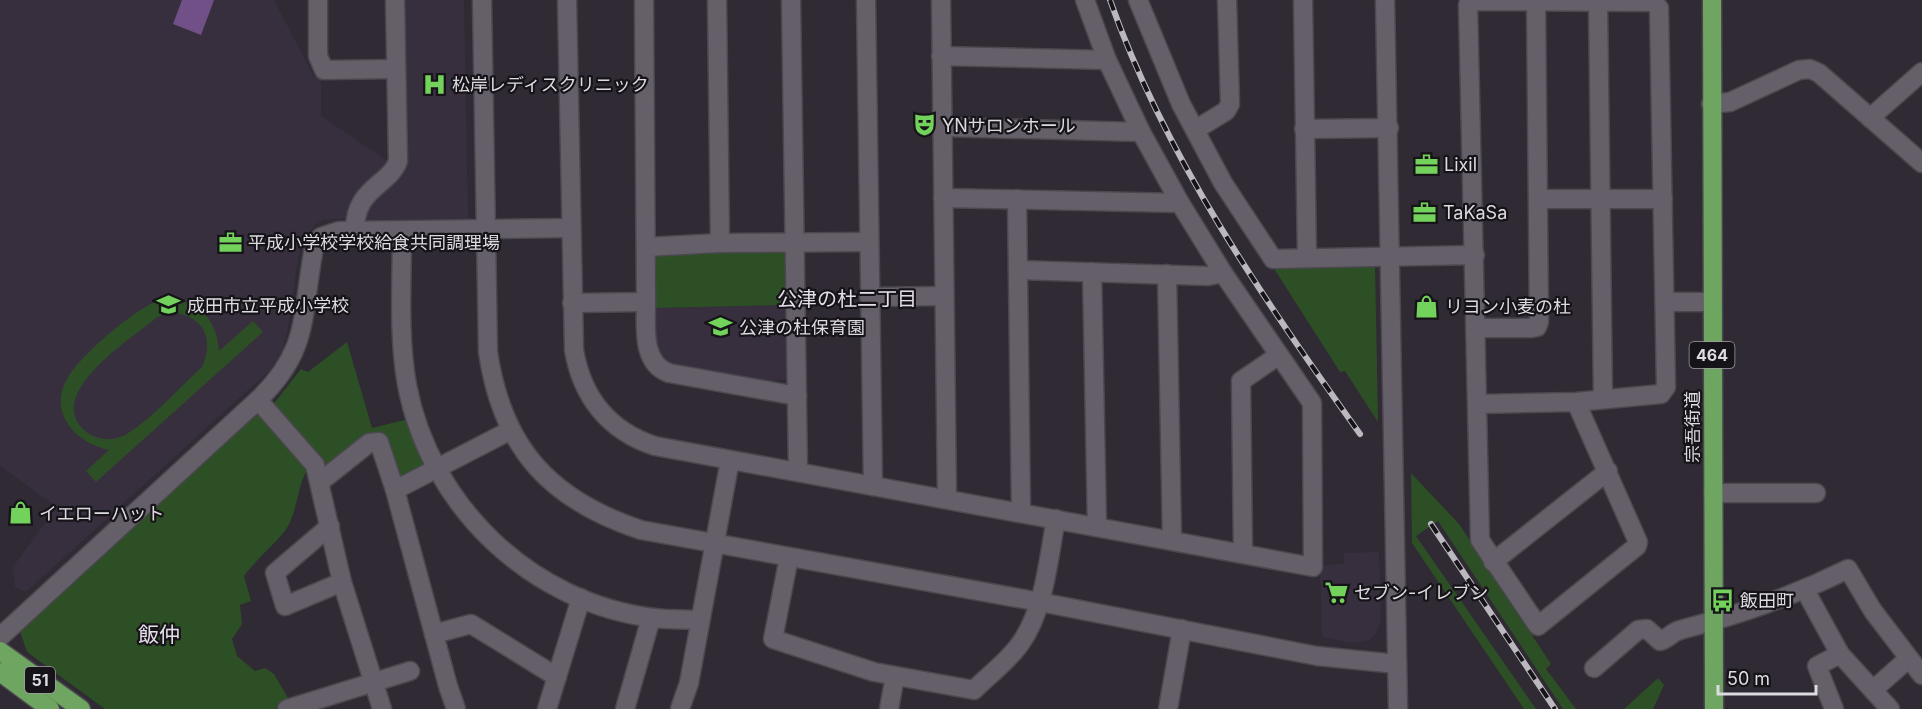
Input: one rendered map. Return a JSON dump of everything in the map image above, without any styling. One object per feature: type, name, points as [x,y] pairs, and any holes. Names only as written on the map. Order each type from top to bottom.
[{"type":"highway","name":"宗吾街道","points":[[1712,0],[1714,709]]},
{"type":"highway","name":"51","points":[[0,651],[81,709]]},
{"type":"highway","name":"51","points":[[0,672],[50,709]]},
{"type":"street","points":[[318,0],[318,56],[324,70],[396,69]]},
{"type":"street","points":[[355,231],[355,219],[368,192],[394,169],[398,161],[396,0]]},
{"type":"street","points":[[482,0],[488,352],[492,381],[511,430],[530,459],[552,484],[579,505],[608,519],[640,530],[1040,602],[1317,657],[1397,664]]},
{"type":"street","points":[[567,0],[572,303],[577,368],[590,398],[606,417],[640,441],[730,460],[1313,567],[1312,403],[1222,273],[1180,203],[1141,132],[1107,60],[1085,0]]},
{"type":"street","points":[[644,0],[647,346],[663,371],[797,396]]},
{"type":"street","points":[[717,0],[720,243]]},
{"type":"street","points":[[791,0],[798,472]]},
{"type":"street","points":[[866,0],[873,486]]},
{"type":"street","points":[[941,0],[947,499]]},
{"type":"street","points":[[1138,0],[1181,104],[1223,183],[1272,259],[1475,255]]},
{"type":"street","points":[[1196,130],[1226,111],[1230,104],[1227,0]]},
{"type":"street","points":[[1303,0],[1307,258]]},
{"type":"street","points":[[1385,0],[1398,709]]},
{"type":"street","points":[[1478,404],[1576,402],[1664,392],[1666,387],[1666,302],[1659,8],[1653,2],[1474,1],[1468,5],[1480,540],[1538,626],[1637,546],[1638,542],[1576,402]]},
{"type":"street","points":[[1477,328],[1537,327],[1540,199],[1536,1]]},
{"type":"street","points":[[1598,2],[1603,399]]},
{"type":"street","points":[[941,56],[1107,60]]},
{"type":"street","points":[[1712,104],[1730,102],[1799,70],[1810,69],[1820,73],[1922,163]]},
{"type":"street","points":[[1870,118],[1922,72]]},
{"type":"street","points":[[942,127],[1141,132]]},
{"type":"street","points":[[1304,129],[1389,128]]},
{"type":"street","points":[[943,198],[1180,203]]},
{"type":"street","points":[[1017,199],[1021,512]]},
{"type":"street","points":[[1540,199],[1663,199]]},
{"type":"street","points":[[0,637],[258,400],[284,372],[299,340],[317,242],[332,232],[570,228]]},
{"type":"street","points":[[402,231],[403,331],[407,384],[414,416],[435,469],[474,524],[538,578],[581,598],[615,610],[654,618],[700,620]]},
{"type":"street","points":[[646,247],[720,243],[869,242]]},
{"type":"street","points":[[1018,270],[1208,276],[1222,273]]},
{"type":"street","points":[[1092,272],[1097,527]]},
{"type":"street","points":[[1167,274],[1172,540]]},
{"type":"street","points":[[869,297],[944,296]]},
{"type":"street","points":[[572,303],[646,302]]},
{"type":"street","points":[[1666,302],[1712,302]]},
{"type":"street","points":[[1243,553],[1241,381],[1280,355]]},
{"type":"street","points":[[258,400],[315,465],[342,582],[382,709]]},
{"type":"street","points":[[395,490],[511,430]]},
{"type":"street","points":[[320,482],[369,443],[379,442],[395,490],[456,709]]},
{"type":"street","points":[[680,709],[689,683],[730,460]]},
{"type":"street","points":[[1493,562],[1608,471]]},
{"type":"street","points":[[1713,493],[1816,493]]},
{"type":"street","points":[[789,557],[773,639],[874,672],[974,690],[1020,643],[1040,602],[1056,519]]},
{"type":"street","points":[[330,526],[275,573],[285,606],[342,582]]},
{"type":"street","points":[[1594,668],[1638,630],[1647,629],[1660,641],[1679,630],[1715,622],[1805,590],[1848,569],[1908,659],[1922,675]]},
{"type":"street","points":[[1805,590],[1840,654],[1890,709]]},
{"type":"street","points":[[547,709],[581,598]]},
{"type":"street","points":[[625,709],[649,625],[654,618]]},
{"type":"street","points":[[434,634],[471,624],[557,677]]},
{"type":"street","points":[[1168,709],[1182,629]]},
{"type":"street","points":[[1834,709],[1817,666],[1840,654]]},
{"type":"street","points":[[1873,690],[1908,659]]},
{"type":"street","points":[[287,709],[410,671]]},
{"type":"street","points":[[889,709],[895,676]]},
{"type":"shaded area","name":"成田市立平成小学校","points":[[0,0],[274,0],[314,77],[321,77],[321,116],[391,163],[347,218],[324,220],[315,225],[303,241],[299,252],[288,329],[282,352],[269,371],[26,592],[15,587],[12,568],[57,507],[0,466]]},
{"type":"shaded area","points":[[182,0],[214,0],[201,35],[173,24]]},
{"type":"shaded area","name":"松岸レディスクリニック","points":[[402,0],[464,0],[468,219],[365,220],[364,213],[373,195],[404,167]]},
{"type":"shaded area","name":"公津の杜保育園","points":[[790,305],[790,379],[762,382],[665,364],[653,347],[652,308]]},
{"type":"shaded area","points":[[1379,552],[1381,621],[1375,635],[1369,640],[1352,643],[1322,637],[1320,565],[1344,564],[1344,553]]},
{"type":"green space","points":[[789,248],[790,305],[652,308],[651,255]]},
{"type":"green space","points":[[1375,264],[1378,422],[1345,371],[1340,372],[1273,267]]},
{"type":"green space","points":[[164,298],[176,299],[203,312],[214,329],[219,351],[253,321],[263,332],[96,482],[86,471],[109,450],[85,440],[68,424],[61,401],[63,389],[76,366],[98,343],[126,320]],"holes":[[[166,313],[178,314],[196,321],[206,336],[206,356],[202,367],[153,414],[123,436],[105,439],[88,433],[76,419],[74,403],[81,386],[111,354],[156,318]]]},
{"type":"green space","points":[[347,342],[372,428],[409,419],[426,463],[423,469],[402,480],[396,477],[381,433],[370,435],[328,467],[322,467],[272,406],[301,369],[308,372]]},
{"type":"green space","points":[[255,414],[261,415],[308,468],[288,526],[244,576],[251,601],[240,605],[242,624],[232,639],[237,656],[255,671],[265,668],[274,674],[288,698],[275,709],[105,709],[27,652],[20,631]]},
{"type":"green space","points":[[1411,473],[1459,524],[1551,664],[1546,669],[1576,709],[1563,709],[1438,521],[1416,536],[1536,709],[1524,709],[1412,543]]},
{"type":"green space","points":[[1658,678],[1664,685],[1653,709],[1624,709]]},
{"type":"railway","points":[[1110,0],[1133,59],[1188,171],[1253,279],[1360,434]]},
{"type":"railway","points":[[1431,524],[1555,709]]},
{"type":"place","name":"松岸レディスクリニック","points":[[434,84]]},
{"type":"place","name":"YNサロンホール","points":[[924,125]]},
{"type":"place","name":"Lixil","points":[[1426,164]]},
{"type":"place","name":"TaKaSa","points":[[1425,212]]},
{"type":"place","name":"平成小学校学校給食共同調理場","points":[[230,242]]},
{"type":"place","name":"成田市立平成小学校","points":[[169,305]]},
{"type":"place","name":"リヨン小麦の杜","points":[[1427,306]]},
{"type":"place","name":"公津の杜保育園","points":[[721,327]]},
{"type":"place","name":"イエローハット","points":[[21,513]]},
{"type":"place","name":"セブン-イレブン","points":[[1336,592]]},
{"type":"place","name":"飯田町","points":[[1722,600]]},
{"type":"district","name":"公津の杜二丁目","points":[[847,299]]},
{"type":"district","name":"飯仲","points":[[159,634]]}]
